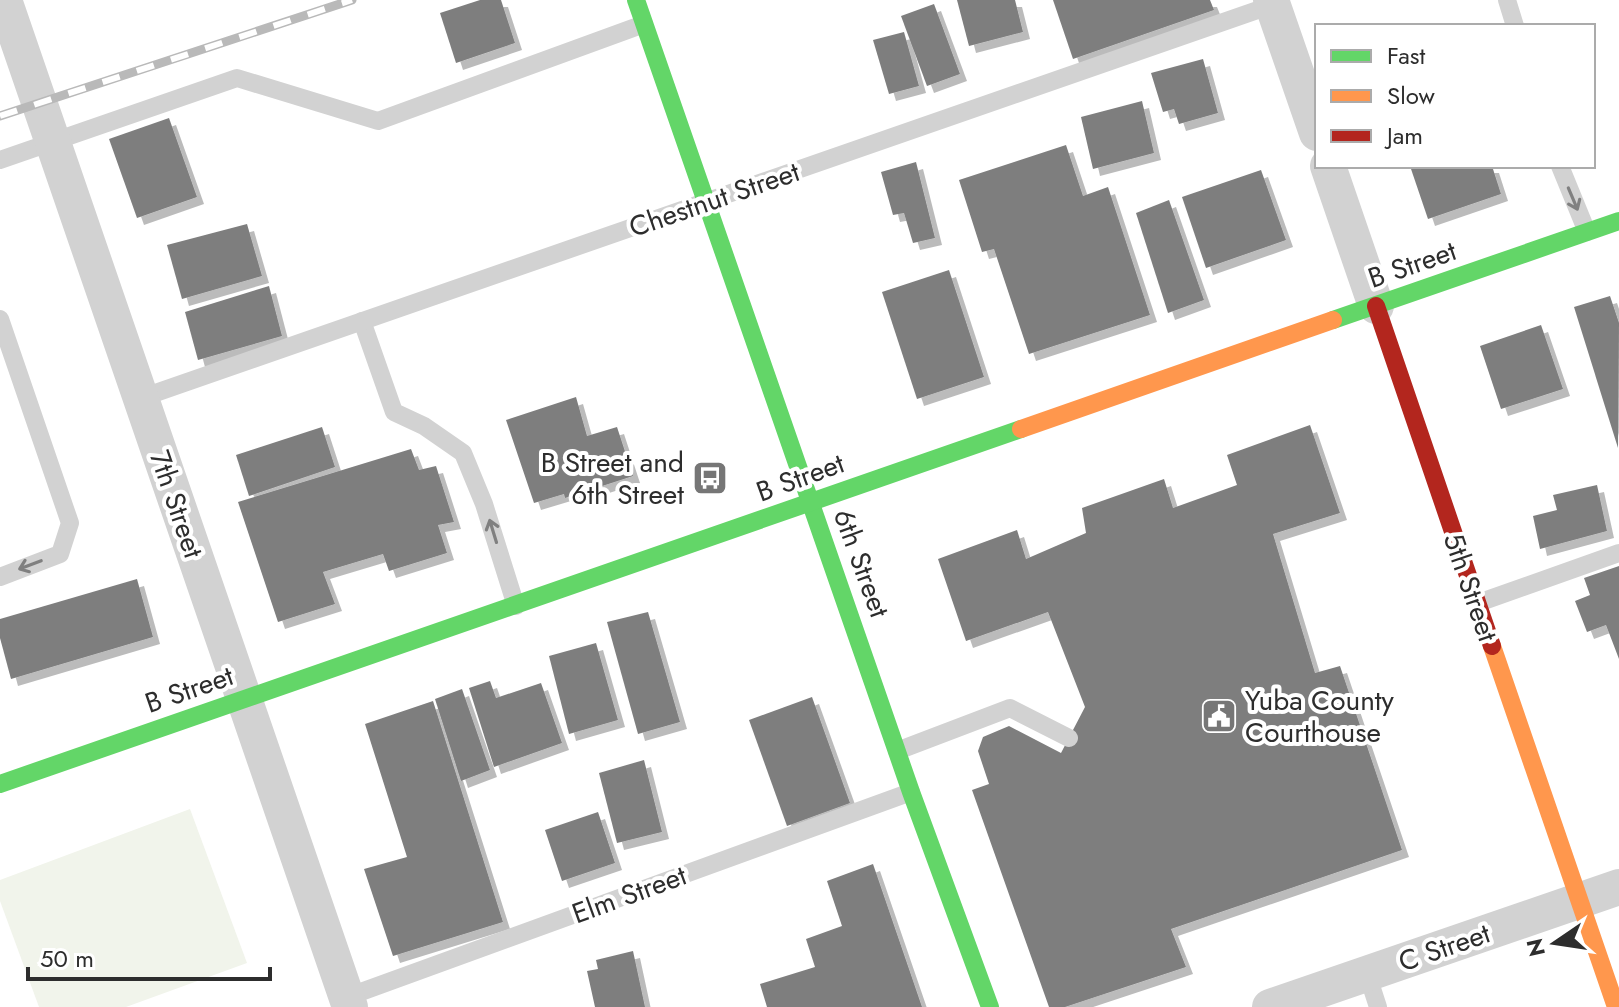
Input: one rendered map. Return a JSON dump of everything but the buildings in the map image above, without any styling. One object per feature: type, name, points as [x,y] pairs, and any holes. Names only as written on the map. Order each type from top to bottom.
[{"type":"main road","name":"6th Street","points":[[636,0],[911,792],[990,1007]]},
{"type":"main road","name":"B Street","points":[[0,784],[1619,221]]},
{"type":"main road","name":"5th Street","points":[[1376,306],[1616,1007]]},
{"type":"street","points":[[1277,2],[1315,126]]},
{"type":"street","name":"7th Street","points":[[3,4],[349,1002]]},
{"type":"street","name":"5th Street","points":[[1329,168],[1376,306]]},
{"type":"street","name":"C Street","points":[[1270,1007],[1619,887]]},
{"type":"lane","points":[[1507,0],[1514,24]]},
{"type":"lane","name":"Chestnut Street","points":[[141,398],[1277,2]]},
{"type":"lane","points":[[0,160],[237,78],[378,121],[644,24]]},
{"type":"lane","points":[[1561,168],[1587,232]]},
{"type":"lane","points":[[0,319],[70,523],[60,554],[0,577]]},
{"type":"lane","points":[[362,321],[394,412],[424,426],[463,453],[484,504],[516,606]]},
{"type":"lane","points":[[1477,604],[1619,553]]},
{"type":"lane","points":[[897,751],[1010,708],[1069,738]]},
{"type":"lane","name":"Elm Street","points":[[349,1002],[911,792]]},
{"type":"lane","points":[[1367,973],[1378,1007]]},
{"type":"shaded area","points":[[190,809],[247,963],[126,1007],[39,1007],[0,901],[0,880]]},
{"type":"railway","points":[[0,116],[352,0]]},
{"type":"traffic: fast","points":[[636,0],[911,792],[990,1007]]},
{"type":"traffic: fast","points":[[1333,320],[1619,221]]},
{"type":"traffic: fast","points":[[0,784],[1021,429]]},
{"type":"traffic: slow","points":[[1021,429],[1333,320]]},
{"type":"traffic: slow","points":[[1492,646],[1616,1007]]},
{"type":"traffic: jam","points":[[1376,306],[1492,646]]},
{"type":"place","name":"B Street and 6th Street","points":[[710,478]]},
{"type":"place","name":"Yuba County Courthouse","points":[[1219,716]]}]
